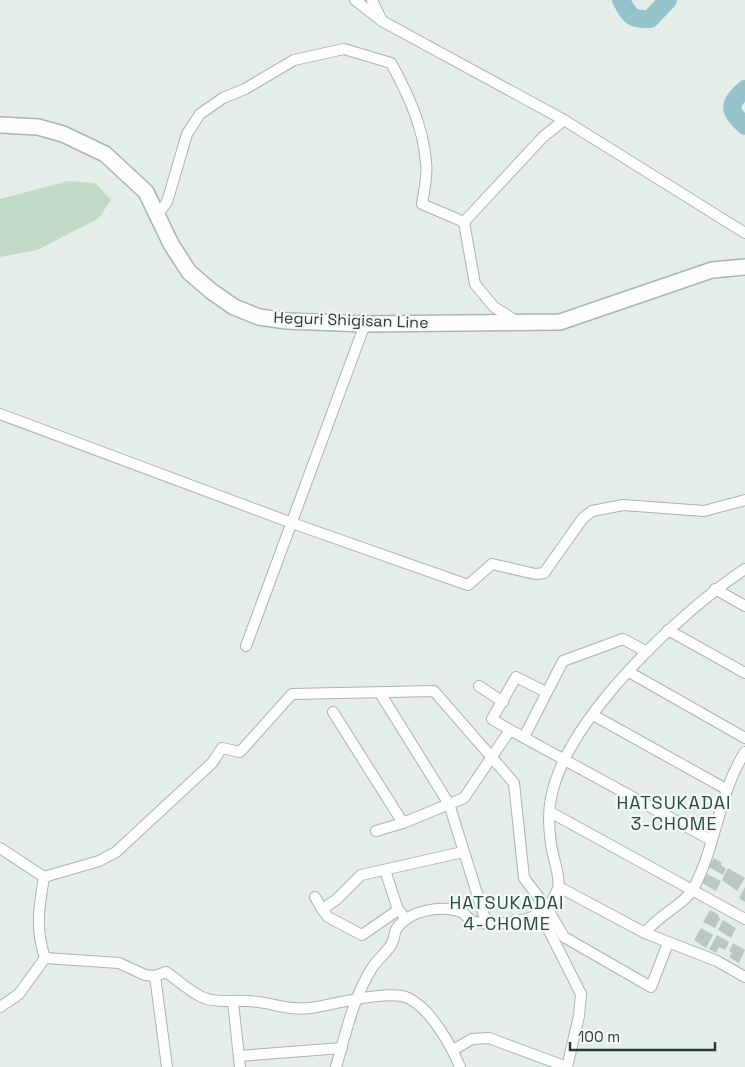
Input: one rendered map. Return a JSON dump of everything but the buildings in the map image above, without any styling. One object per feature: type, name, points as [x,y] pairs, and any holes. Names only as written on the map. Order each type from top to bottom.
[{"type":"main road","name":"Heguri Shigisan Line","points":[[0,125],[38,127],[63,134],[105,154],[146,192],[171,244],[189,272],[211,292],[234,307],[259,317],[287,321],[365,324],[560,322],[712,270],[745,267]]},
{"type":"street","points":[[355,0],[382,22],[564,120],[745,234]]},
{"type":"street","points":[[372,0],[382,22]]},
{"type":"street","points":[[158,214],[167,202],[187,134],[200,114],[222,98],[245,89],[294,60],[344,49],[391,63],[408,94],[427,163],[422,204],[464,222]]},
{"type":"street","points":[[464,222],[543,137],[564,120]]},
{"type":"street","points":[[464,222],[476,284],[494,307],[518,322]]},
{"type":"street","points":[[246,646],[365,324]]},
{"type":"street","points":[[0,414],[292,523],[468,585],[492,564],[535,574],[544,573],[583,518],[592,511],[623,505],[704,511],[745,500]]},
{"type":"street","points":[[336,1067],[355,1000],[372,967],[392,944],[394,931],[407,918],[429,910],[448,910],[462,913],[474,922],[513,922],[544,910],[559,887],[550,842],[550,812],[551,798],[564,758],[593,715],[668,630],[715,589],[745,570]]},
{"type":"street","points":[[715,589],[745,606]]},
{"type":"street","points":[[668,630],[745,674]]},
{"type":"street","points":[[524,737],[563,661],[623,640],[647,652]]},
{"type":"street","points":[[629,672],[745,738]]},
{"type":"street","points":[[546,692],[516,677],[492,719],[711,840]]},
{"type":"street","points":[[479,686],[503,702]]},
{"type":"street","points":[[0,848],[44,877],[99,861],[116,852],[212,763],[222,748],[240,752],[292,694],[380,694],[434,691],[514,783],[524,878],[564,937],[651,987],[668,943]]},
{"type":"street","points":[[380,694],[449,804],[486,922]]},
{"type":"street","points":[[333,712],[403,823]]},
{"type":"street","points":[[593,715],[726,789]]},
{"type":"street","points":[[376,831],[403,823],[464,798],[510,730]]},
{"type":"street","points":[[645,933],[652,922],[693,891],[733,770],[745,752]]},
{"type":"street","points":[[550,812],[745,919]]},
{"type":"street","points":[[322,909],[336,900],[362,875],[463,852]]},
{"type":"street","points":[[385,870],[398,910],[407,918]]},
{"type":"street","points":[[44,877],[37,921],[38,939],[45,958]]},
{"type":"street","points":[[559,887],[645,933],[718,961],[745,977]]},
{"type":"street","points":[[315,897],[328,916],[362,934],[398,910]]},
{"type":"street","points":[[453,1050],[472,1039],[489,1038],[567,1067],[579,1016],[581,994],[544,910]]},
{"type":"street","points":[[45,958],[119,963],[144,975],[155,976],[166,972],[204,998],[233,1002],[247,1000],[293,1010],[386,995],[407,997],[422,1007],[453,1050],[460,1067]]},
{"type":"street","points":[[0,1007],[19,994],[45,958]]},
{"type":"street","points":[[155,976],[167,1067]]},
{"type":"street","points":[[233,1002],[240,1062],[342,1048]]},
{"type":"green space","points":[[68,181],[95,183],[111,200],[98,219],[37,250],[0,257],[0,199]]},
{"type":"waterway","points":[[621,0],[626,10],[632,16],[639,19],[650,19],[668,0]]},
{"type":"waterway","points":[[745,89],[735,99],[732,107],[735,115],[745,126]]},
{"type":"district","name":"HATSUKADAI 3-CHOME","points":[[674,812]]},
{"type":"district","name":"HATSUKADAI 4-CHOME","points":[[507,912]]}]
